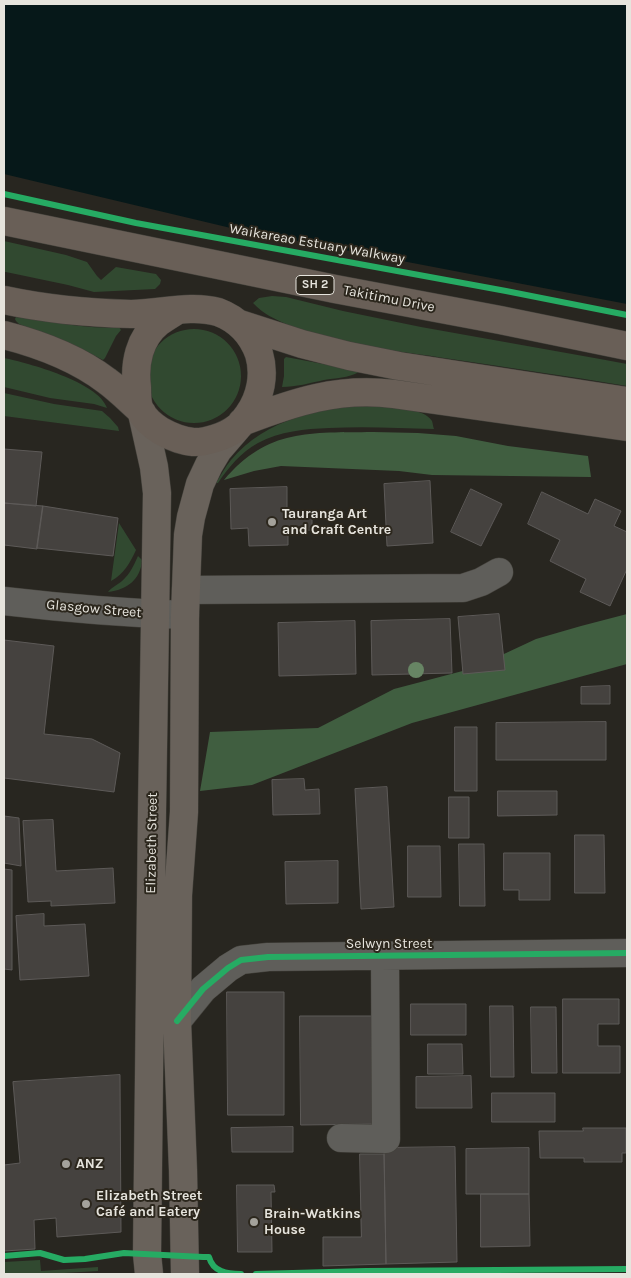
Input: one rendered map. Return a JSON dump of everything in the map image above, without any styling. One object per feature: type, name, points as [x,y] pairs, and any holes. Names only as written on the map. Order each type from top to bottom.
[{"type":"highway","name":"Takitimu Drive","points":[[4,221],[335,289],[627,346]]},
{"type":"highway","points":[[4,300],[70,310],[132,314],[204,309],[219,313],[240,324],[302,344],[349,356],[399,366],[627,401]]},
{"type":"highway","points":[[141,411],[135,374],[138,355],[145,338],[157,324],[178,310]]},
{"type":"highway","points":[[240,324],[255,342],[262,370],[262,381],[258,395],[252,409],[240,425]]},
{"type":"highway","points":[[4,335],[44,348],[86,367],[106,380],[141,411],[152,426],[170,436],[194,442],[228,434],[240,425],[282,407],[307,399],[340,393],[369,392],[394,394],[627,427]]},
{"type":"main road","name":"Elizabeth Street","points":[[141,411],[154,467],[156,492],[147,1245],[149,1274]]},
{"type":"main road","name":"Elizabeth Street","points":[[185,1274],[177,1021],[178,894],[184,812],[188,535],[200,484],[218,450],[240,425]]},
{"type":"street","points":[[186,602],[463,588],[481,582],[499,572]]},
{"type":"street","name":"Glasgow Street","points":[[4,601],[154,614],[186,602]]},
{"type":"street","name":"Selwyn Street","points":[[177,1021],[203,989],[228,968],[241,960],[268,957],[627,953]]},
{"type":"street","points":[[341,1138],[386,1139],[385,956]]},
{"type":"green space","points":[[4,241],[66,255],[87,262],[101,280],[116,267],[156,274],[161,280],[160,284],[155,289],[94,292],[4,272]]},
{"type":"green space","points":[[272,296],[286,297],[421,327],[627,364],[627,386],[368,347],[327,338],[278,321],[253,303],[259,298]]},
{"type":"green space","points":[[16,317],[80,326],[119,327],[121,330],[103,360],[80,348],[19,324],[15,319]]},
{"type":"green space","points":[[194,329],[212,332],[228,342],[238,358],[241,376],[238,394],[228,410],[212,420],[194,423],[176,420],[160,410],[150,394],[147,376],[150,358],[160,342],[176,332]]},
{"type":"green space","points":[[286,357],[359,372],[342,378],[282,387],[284,359]]},
{"type":"green space","points":[[4,358],[45,369],[77,382],[91,390],[107,408],[94,404],[50,398],[4,387]]},
{"type":"green space","points":[[4,393],[54,404],[102,411],[118,427],[119,431],[4,416]]},
{"type":"green space","points":[[375,405],[422,413],[432,421],[434,429],[342,427],[284,433],[266,439],[246,451],[216,483],[229,463],[245,446],[261,434],[278,425],[316,412],[336,408]]},
{"type":"green space","points":[[373,432],[456,436],[508,446],[588,456],[591,477],[432,475],[399,471],[281,466],[254,471],[224,480],[240,463],[274,442],[310,434]]},
{"type":"green space","points":[[119,523],[136,550],[126,568],[111,581]]},
{"type":"green space","points":[[138,556],[142,560],[136,578],[121,589],[108,592],[127,575]]},
{"type":"green space","points":[[627,614],[627,664],[412,723],[252,785],[200,791],[210,732],[318,728],[394,689],[474,668],[536,639]]},
{"type":"green space","points":[[40,1260],[41,1271],[98,1267],[98,1271],[4,1274],[4,1262]]},
{"type":"shaded area","points":[[4,4],[627,4],[627,304],[235,229],[4,174]]},
{"type":"building","points":[[4,449],[42,452],[36,506],[4,503]]},
{"type":"building","points":[[430,481],[433,543],[387,546],[384,484]]},
{"type":"building","name":"Tauranga Art and Craft Centre","points":[[287,487],[287,516],[312,515],[312,530],[288,531],[288,545],[249,546],[248,528],[231,529],[230,489]]},
{"type":"building","points":[[471,489],[502,504],[481,546],[451,532]]},
{"type":"building","points":[[542,492],[588,514],[595,499],[621,511],[614,526],[627,532],[627,569],[610,606],[580,592],[586,579],[550,561],[560,540],[528,524]]},
{"type":"building","points":[[4,503],[43,506],[37,549],[4,545]]},
{"type":"building","points":[[43,506],[118,518],[113,556],[37,548]]},
{"type":"building","points":[[499,614],[505,670],[463,674],[458,617]]},
{"type":"building","points":[[450,619],[452,673],[372,675],[371,621]]},
{"type":"building","points":[[355,621],[356,674],[279,676],[278,623]]},
{"type":"building","points":[[4,640],[54,646],[44,734],[92,739],[120,753],[114,792],[4,778]]},
{"type":"building","points":[[610,686],[610,704],[581,704],[581,687]]},
{"type":"building","points":[[606,722],[606,760],[496,760],[496,723]]},
{"type":"building","points":[[455,727],[477,727],[477,791],[455,791]]},
{"type":"building","points":[[304,779],[305,790],[319,789],[320,814],[273,815],[272,780]]},
{"type":"building","points":[[387,787],[394,907],[361,909],[355,789]]},
{"type":"building","points":[[498,791],[557,791],[557,815],[498,816]]},
{"type":"building","points":[[449,797],[469,797],[469,838],[449,838]]},
{"type":"building","points":[[4,816],[19,818],[21,866],[4,863]]},
{"type":"building","points":[[53,820],[56,871],[113,868],[115,903],[51,906],[51,901],[28,902],[23,821]]},
{"type":"building","points":[[575,835],[604,835],[605,893],[575,893]]},
{"type":"building","points":[[459,844],[484,844],[485,906],[460,906]]},
{"type":"building","points":[[408,846],[440,846],[441,897],[408,897]]},
{"type":"building","points":[[504,853],[550,853],[550,900],[519,900],[519,890],[504,890]]},
{"type":"building","points":[[338,861],[338,903],[286,904],[285,862]]},
{"type":"building","points":[[4,869],[12,870],[12,970],[4,969]]},
{"type":"building","points":[[44,914],[44,926],[85,924],[89,976],[20,980],[16,916]]},
{"type":"building","points":[[227,992],[284,992],[284,1115],[228,1115]]},
{"type":"building","points":[[563,999],[619,999],[619,1024],[598,1024],[598,1046],[620,1046],[620,1073],[563,1073]]},
{"type":"building","points":[[411,1004],[466,1004],[466,1035],[411,1035]]},
{"type":"building","points":[[490,1006],[513,1006],[514,1077],[491,1077]]},
{"type":"building","points":[[531,1007],[556,1007],[557,1073],[532,1073]]},
{"type":"building","points":[[300,1016],[382,1016],[383,1124],[301,1125]]},
{"type":"building","points":[[428,1044],[462,1044],[463,1074],[428,1074]]},
{"type":"building","name":"ANZ","points":[[120,1075],[121,1232],[57,1237],[56,1218],[34,1220],[35,1249],[4,1251],[4,1165],[20,1163],[13,1082]]},
{"type":"building","points":[[471,1076],[472,1108],[416,1108],[416,1077]]},
{"type":"building","points":[[492,1093],[555,1093],[555,1122],[492,1122]]},
{"type":"building","points":[[293,1127],[293,1152],[232,1152],[231,1128]]},
{"type":"building","points":[[583,1128],[626,1128],[626,1153],[622,1153],[622,1162],[584,1162],[584,1158],[540,1158],[539,1131],[583,1131]]},
{"type":"building","points":[[455,1147],[457,1262],[386,1264],[384,1148]]},
{"type":"building","points":[[529,1148],[529,1194],[466,1194],[466,1149]]},
{"type":"building","points":[[360,1154],[384,1154],[386,1264],[323,1266],[323,1237],[361,1237]]},
{"type":"building","name":"Brain-Watkins House","points":[[237,1185],[274,1185],[275,1192],[271,1192],[272,1252],[238,1252]]},
{"type":"building","points":[[481,1194],[529,1194],[530,1246],[481,1247]]},
{"type":"cycle path","name":"Waikareao Estuary Walkway","points":[[4,194],[136,223],[627,315]]},
{"type":"cycle path","points":[[177,1021],[203,989],[228,968],[241,960],[268,957],[627,953]]},
{"type":"cycle path","points":[[4,1256],[40,1253],[64,1260],[124,1253],[209,1257],[217,1269],[226,1273],[241,1274]]},
{"type":"cycle path","points":[[256,1274],[366,1271],[627,1269]]},
{"type":"place","name":"Tauranga Art and Craft Centre","points":[[272,522]]},
{"type":"place","name":"ANZ","points":[[66,1164]]},
{"type":"place","name":"Elizabeth Street Café and Eatery","points":[[86,1204]]},
{"type":"place","name":"Brain-Watkins House","points":[[254,1222]]}]
